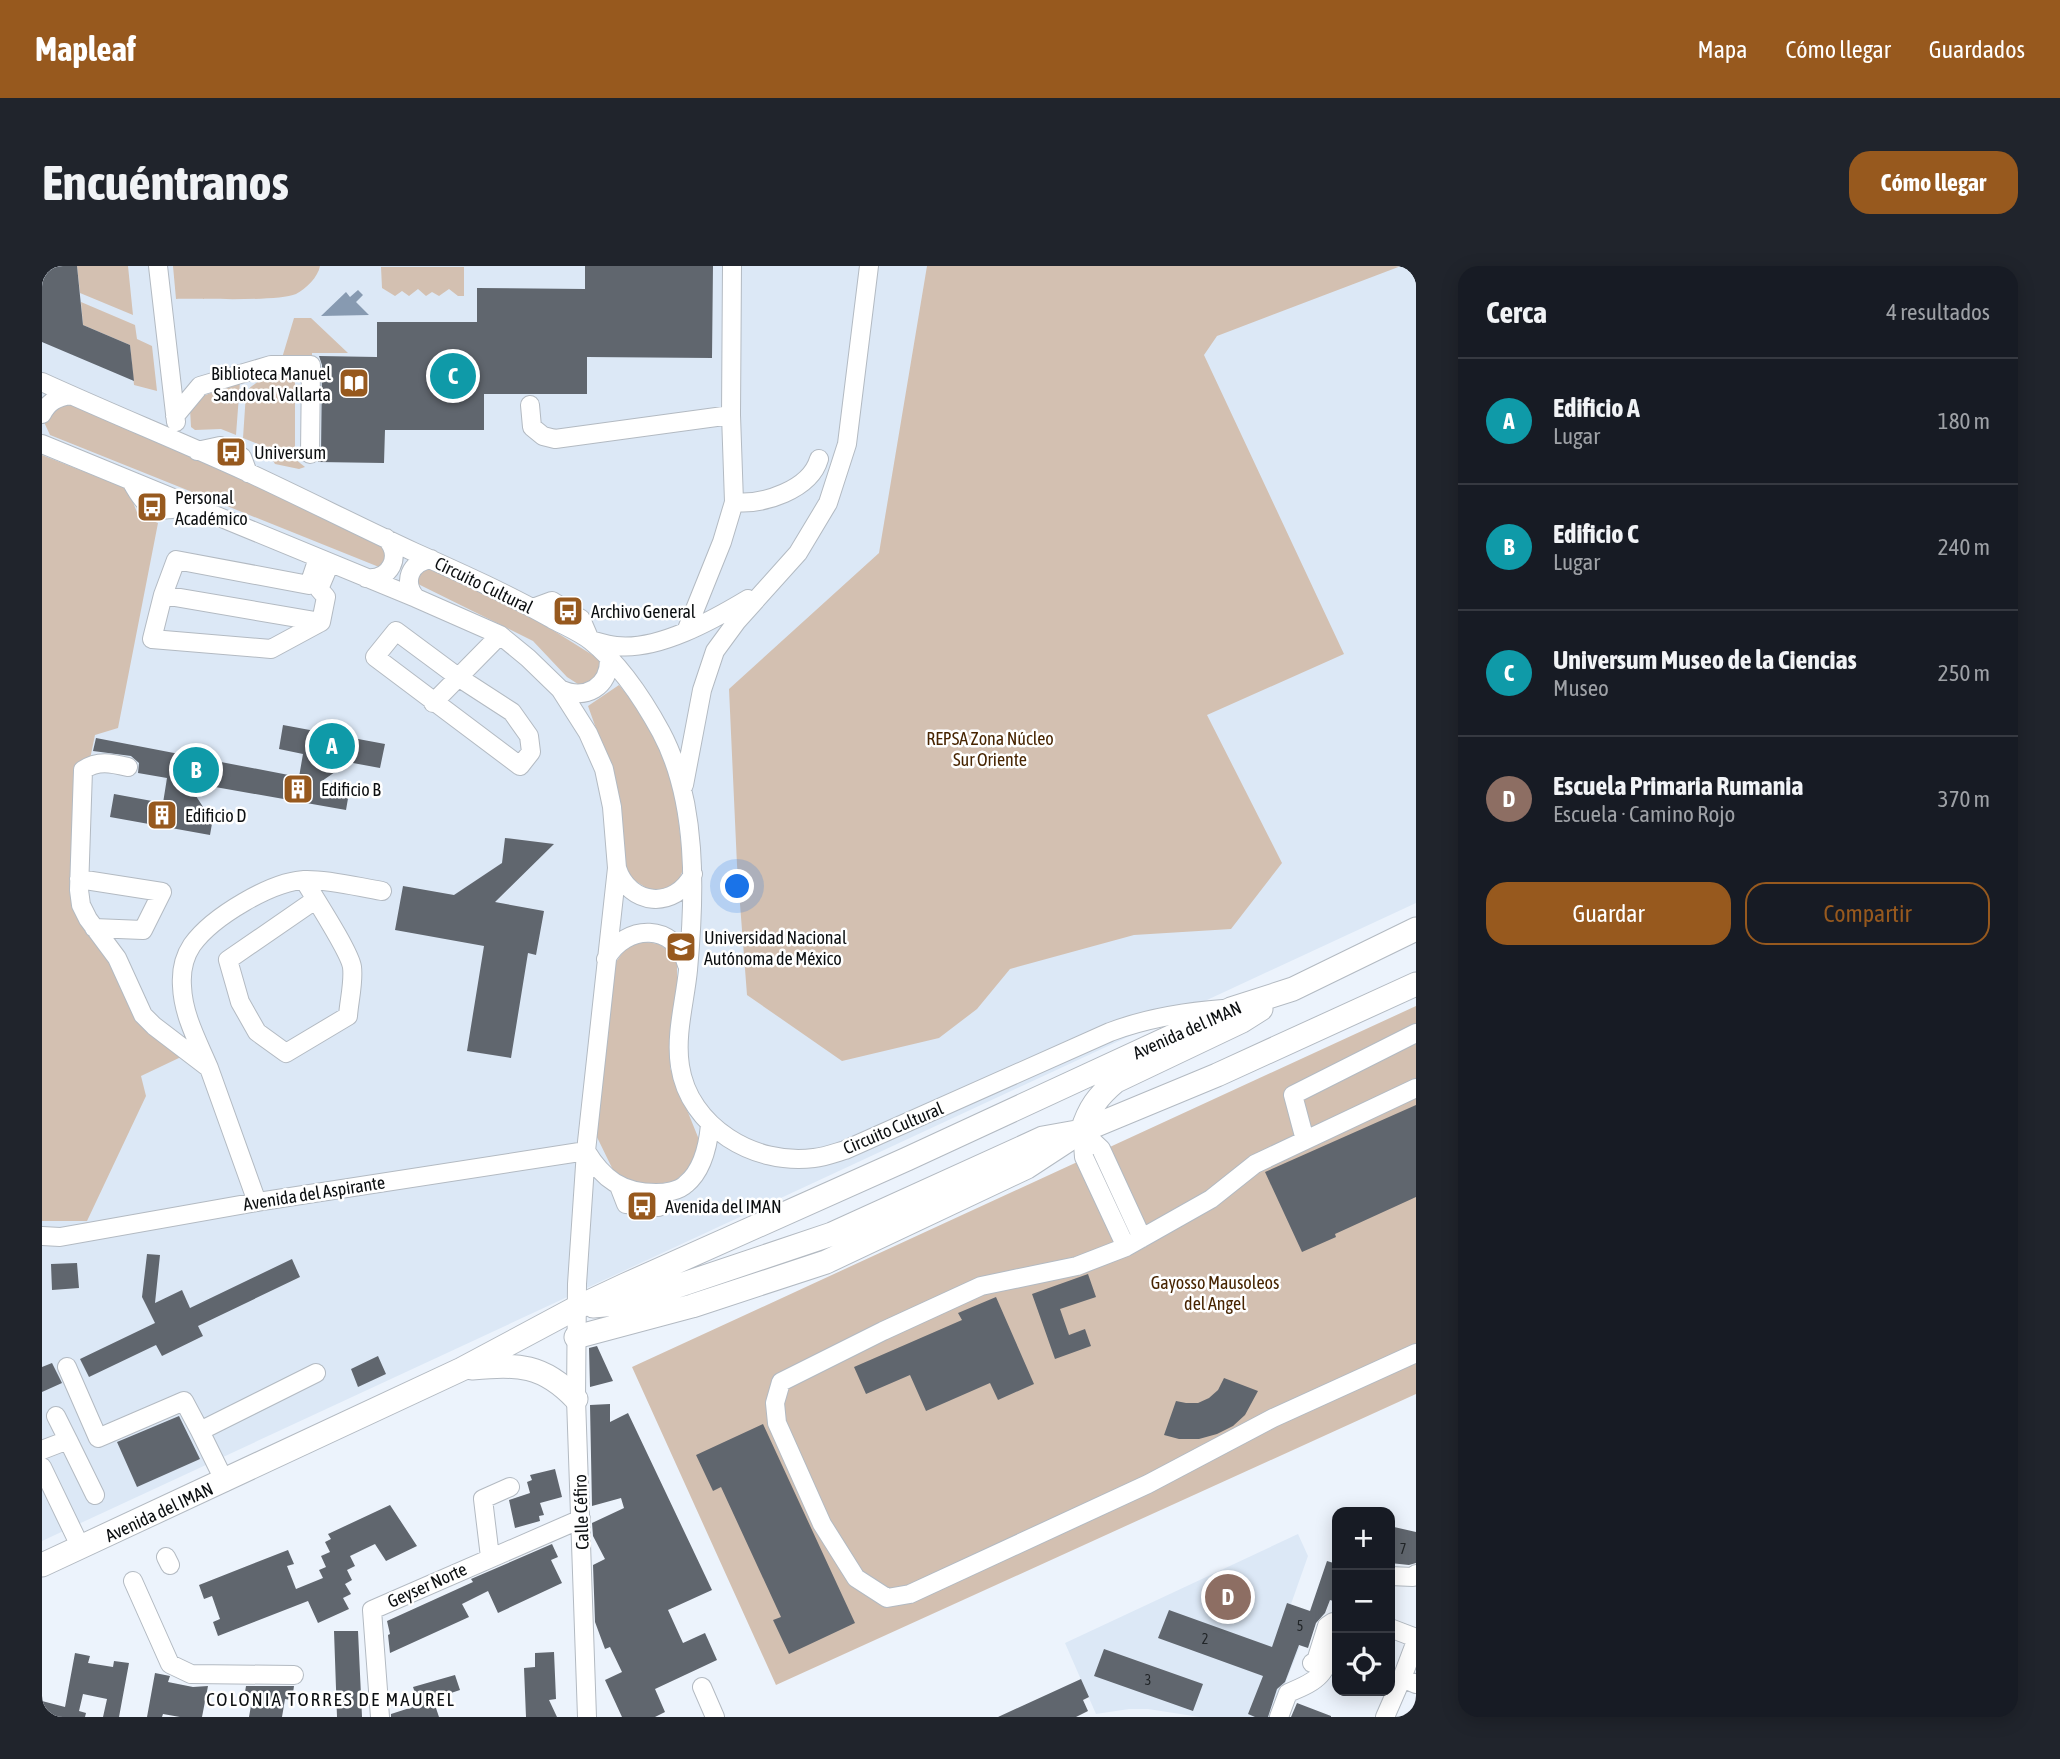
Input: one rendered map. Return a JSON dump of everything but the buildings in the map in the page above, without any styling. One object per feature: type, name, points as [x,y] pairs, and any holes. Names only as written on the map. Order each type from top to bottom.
[{"type":"main road","name":"Avenida del IMAN","points":[[42,1565],[225,1482],[462,1369],[576,1308],[1231,1009],[1293,989],[1416,929]]},
{"type":"main road","name":"Avenida del IMAN","points":[[576,1308],[627,1303],[832,1234],[1043,1138],[1082,1131],[1217,1075],[1416,984]]},
{"type":"main road","points":[[576,1337],[692,1306],[826,1262],[1027,1167],[1082,1131],[1088,1111],[1099,1094],[1116,1081],[1242,1021],[1293,989]]},
{"type":"main road","points":[[462,1369],[507,1365],[531,1368],[562,1384],[576,1399]]},
{"type":"street","points":[[158,266],[178,441]]},
{"type":"street","points":[[687,629],[722,542],[734,502],[731,415],[732,266]]},
{"type":"street","points":[[683,789],[702,690],[715,652],[737,621],[798,553],[828,503],[847,444],[869,266]]},
{"type":"street","points":[[175,416],[200,386],[271,365],[311,365],[310,454]]},
{"type":"street","name":"Circuito Cultural","points":[[42,382],[248,473],[533,608],[590,640],[609,659],[643,701],[672,754],[683,789],[692,874],[680,1066],[688,1091],[710,1125],[730,1139],[752,1150],[783,1158],[814,1158],[872,1140],[1135,1023],[1185,1012],[1231,1009]]},
{"type":"street","points":[[42,414],[55,399],[70,395]]},
{"type":"street","points":[[530,405],[532,427],[543,436],[555,439],[731,415]]},
{"type":"street","points":[[44,443],[499,635],[560,689],[588,733],[604,769],[612,807],[617,868],[586,1151],[576,1308]]},
{"type":"street","points":[[734,502],[750,504],[789,491],[815,472],[818,459]]},
{"type":"street","points":[[366,578],[379,578],[390,570],[393,564],[393,547],[386,538]]},
{"type":"street","points":[[416,598],[408,583],[410,572],[419,563],[431,559]]},
{"type":"street","points":[[176,561],[309,585],[324,561],[319,589],[327,597],[321,622],[271,649],[152,639],[163,596],[176,561]]},
{"type":"street","points":[[590,640],[617,646],[641,646],[663,640],[726,612],[763,590]]},
{"type":"street","points":[[163,596],[321,622]]},
{"type":"street","points":[[396,631],[458,677],[512,712],[528,736],[531,752],[520,766],[433,703],[375,657],[396,631]]},
{"type":"street","points":[[433,703],[499,635]]},
{"type":"street","points":[[560,689],[573,694],[593,690],[607,674],[609,659]]},
{"type":"street","points":[[128,767],[103,762],[92,764],[83,770],[80,780],[81,905],[94,928],[117,958],[143,1015],[209,1068]]},
{"type":"street","points":[[617,868],[620,877],[631,891],[639,896],[657,900],[675,895],[688,883],[692,874]]},
{"type":"street","points":[[79,879],[162,892],[143,930],[94,928]]},
{"type":"street","points":[[304,880],[352,966],[348,1016],[286,1053],[257,1032],[240,1002],[228,960],[315,900]]},
{"type":"street","points":[[257,1202],[189,1020],[183,998],[182,976],[188,953],[201,936],[229,913],[257,895],[293,881],[304,880],[382,891]]},
{"type":"street","points":[[606,959],[610,950],[624,937],[643,932],[669,939],[682,952],[688,968]]},
{"type":"street","points":[[1305,1140],[1293,1095],[1416,1033]]},
{"type":"street","points":[[1416,1088],[1255,1164],[1211,1199],[1134,1242],[1077,1266],[981,1286],[883,1331],[781,1382],[775,1403],[777,1423],[822,1524],[856,1578],[887,1598],[910,1594],[1148,1484],[1273,1418],[1416,1353]]},
{"type":"street","points":[[586,1151],[596,1167],[619,1186],[639,1193],[666,1193],[686,1185],[698,1168],[707,1149],[710,1125]]},
{"type":"street","points":[[1082,1131],[1084,1157],[1134,1242]]},
{"type":"street","name":"Avenida del Aspirante","points":[[42,1236],[60,1237],[257,1202],[586,1151]]},
{"type":"street","name":"Calle Céfiro","points":[[576,1308],[576,1399],[587,1717]]},
{"type":"street","points":[[66,1367],[98,1438],[184,1401],[225,1482]]},
{"type":"street","points":[[200,1431],[316,1373]]},
{"type":"street","points":[[56,1416],[95,1495]]},
{"type":"street","points":[[42,1450],[68,1440]]},
{"type":"street","points":[[42,1467],[81,1548]]},
{"type":"street","points":[[490,1557],[483,1499],[510,1487]]},
{"type":"street","name":"Geyser Norte","points":[[380,1717],[372,1610],[581,1519]]},
{"type":"street","points":[[1395,1576],[1413,1577],[1416,1574]]},
{"type":"street","points":[[134,1581],[170,1664],[179,1670],[191,1674],[295,1675]]},
{"type":"street","points":[[1312,1663],[1327,1626],[1332,1623]]},
{"type":"street","points":[[1385,1717],[1409,1681],[1416,1640],[1395,1630]]},
{"type":"street","points":[[1279,1717],[1288,1693],[1312,1683],[1325,1670],[1332,1652]]},
{"type":"street","points":[[702,1687],[715,1717]]},
{"type":"shaded area","name":"Universidad Nacional Autónoma de México","points":[[42,266],[1416,266],[1416,903],[42,1541]]},
{"type":"shaded area","points":[[1298,1534],[1308,1556],[1279,1638],[1300,1646],[1272,1717],[1200,1717],[1148,1709],[1096,1714],[1065,1643]]},
{"type":"green space","points":[[77,266],[128,266],[133,315],[80,293]]},
{"type":"green space","points":[[173,266],[320,266],[311,282],[296,294],[273,298],[176,299]]},
{"type":"green space","name":"REPSA Zona Núcleo Sur Oriente","points":[[927,266],[1401,266],[1217,336],[1204,355],[1344,654],[1207,715],[1282,863],[1231,929],[1134,935],[1010,969],[977,1009],[939,1038],[842,1061],[747,995],[737,865],[729,689],[879,553]]},
{"type":"green space","points":[[381,267],[464,267],[464,296],[458,296],[449,289],[439,296],[432,292],[426,296],[418,289],[409,296],[402,291],[395,296],[382,288]]},
{"type":"green space","points":[[81,302],[135,325],[137,339],[152,346],[157,391],[134,385],[130,345],[83,325]]},
{"type":"green space","points":[[294,318],[311,318],[348,353],[312,353],[312,357],[282,358]]},
{"type":"green space","points":[[274,370],[295,370],[295,459],[305,467],[299,469],[275,464],[265,447],[243,438],[246,393]]},
{"type":"green space","points":[[240,382],[236,435],[221,429],[195,430],[191,427],[190,409],[195,399]]},
{"type":"green space","points":[[72,403],[388,545],[384,569],[50,435],[44,422],[53,407]]},
{"type":"green space","points":[[42,455],[128,489],[138,515],[158,523],[118,728],[95,735],[90,759],[76,907],[181,1057],[141,1076],[146,1096],[87,1221],[42,1221]]},
{"type":"green space","points":[[431,563],[524,612],[602,661],[594,680],[581,686],[567,677],[533,641],[418,584],[420,568]]},
{"type":"green space","points":[[619,685],[648,725],[674,783],[684,868],[677,883],[664,890],[648,889],[628,876],[603,748],[588,706]]},
{"type":"green space","points":[[632,940],[659,944],[677,957],[677,1000],[670,1068],[702,1147],[690,1167],[675,1181],[645,1186],[627,1183],[613,1170],[595,1133],[613,966]]},
{"type":"green space","name":"Gayosso Mausoleos del Angel","points":[[1416,1006],[1416,1394],[776,1685],[632,1367]]},
{"type":"water","points":[[358,290],[363,295],[356,302],[369,315],[321,316],[346,292],[350,297]]},
{"type":"place","name":"Universum Museo de la Ciencias","points":[[453,376]]},
{"type":"place","name":"Biblioteca Manuel Sandoval Vallarta","points":[[354,383]]},
{"type":"place","name":"Universum","points":[[231,452]]},
{"type":"place","name":"Personal Académico","points":[[152,507]]},
{"type":"place","name":"Archivo General","points":[[568,611]]},
{"type":"place","name":"Edificio A","points":[[332,746]]},
{"type":"place","name":"Edificio C","points":[[196,770]]},
{"type":"place","name":"Edificio B","points":[[298,789]]},
{"type":"place","name":"Edificio D","points":[[162,815]]},
{"type":"place","name":"Universidad Nacional Autónoma de México","points":[[681,947]]},
{"type":"place","name":"Avenida del IMAN","points":[[642,1206]]},
{"type":"place","name":"Escuela Primaria Rumania","points":[[1228,1597]]},
{"type":"district","name":"COLONIA TORRES DE MAUREL","points":[[331,1699]]}]
